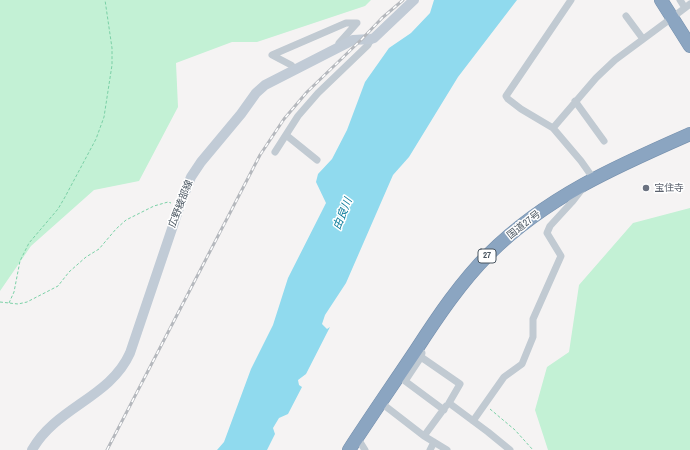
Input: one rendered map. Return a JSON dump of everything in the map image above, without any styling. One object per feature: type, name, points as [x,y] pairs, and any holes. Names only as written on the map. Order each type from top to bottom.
[{"type":"highway","points":[[661,0],[690,46]]},
{"type":"highway","name":"国道27号","points":[[349,450],[380,402],[419,352],[453,296],[489,254],[522,225],[561,197],[588,181],[690,134]]},
{"type":"main road","points":[[371,39],[414,0]]},
{"type":"main road","name":"広野綾部線","points":[[32,450],[49,426],[97,392],[123,368],[130,352],[191,177],[201,162],[241,114],[256,93],[265,85],[353,40],[371,39]]},
{"type":"street","points":[[473,421],[504,377],[522,364],[534,337],[533,319],[561,256],[547,233],[550,226],[572,202],[588,181],[581,160],[553,128],[521,109],[508,100],[506,96],[571,0]]},
{"type":"street","points":[[677,14],[688,6],[680,0]]},
{"type":"street","points":[[626,16],[643,39]]},
{"type":"street","points":[[553,128],[575,101],[615,60],[669,20]]},
{"type":"street","points":[[296,70],[291,65],[272,55],[346,23],[357,23],[339,43],[342,46]]},
{"type":"street","points":[[274,152],[298,116],[318,93],[368,45],[371,39]]},
{"type":"street","points":[[575,101],[604,141]]},
{"type":"street","points":[[286,135],[317,160]]},
{"type":"street","points":[[424,436],[444,410],[449,403],[460,384],[419,352],[405,381],[444,410]]},
{"type":"street","points":[[380,402],[424,436],[447,450]]},
{"type":"street","points":[[449,403],[510,450]]},
{"type":"street","points":[[357,437],[365,450]]},
{"type":"street","points":[[430,450],[434,442]]},
{"type":"path","points":[[9,304],[14,292],[20,261],[29,243],[66,197],[96,139],[104,117],[112,64],[112,48],[105,0]]},
{"type":"path","points":[[0,302],[9,304],[27,302],[58,286],[69,272],[86,257],[99,249],[126,220],[154,206],[168,202],[180,205]]},
{"type":"path","points":[[485,404],[515,430],[533,450]]},
{"type":"green space","points":[[0,0],[371,0],[365,6],[257,42],[232,42],[176,63],[178,107],[139,181],[94,190],[31,246],[0,291]]},
{"type":"green space","points":[[690,208],[690,450],[548,450],[535,410],[547,367],[569,352],[579,285],[633,223]]},
{"type":"water","name":"由良川","points":[[434,0],[517,0],[458,77],[409,157],[393,175],[346,283],[325,315],[322,324],[327,329],[330,327],[306,374],[298,380],[299,385],[302,387],[288,414],[279,418],[273,428],[275,434],[267,450],[217,450],[224,442],[251,369],[273,325],[288,278],[326,203],[316,182],[318,174],[332,159],[347,130],[365,82],[389,48],[411,33],[430,13]]},
{"type":"railway","points":[[107,450],[260,155],[284,119],[307,92],[382,18],[403,0]]},
{"type":"place","name":"宝住寺","points":[[646,188]]}]
